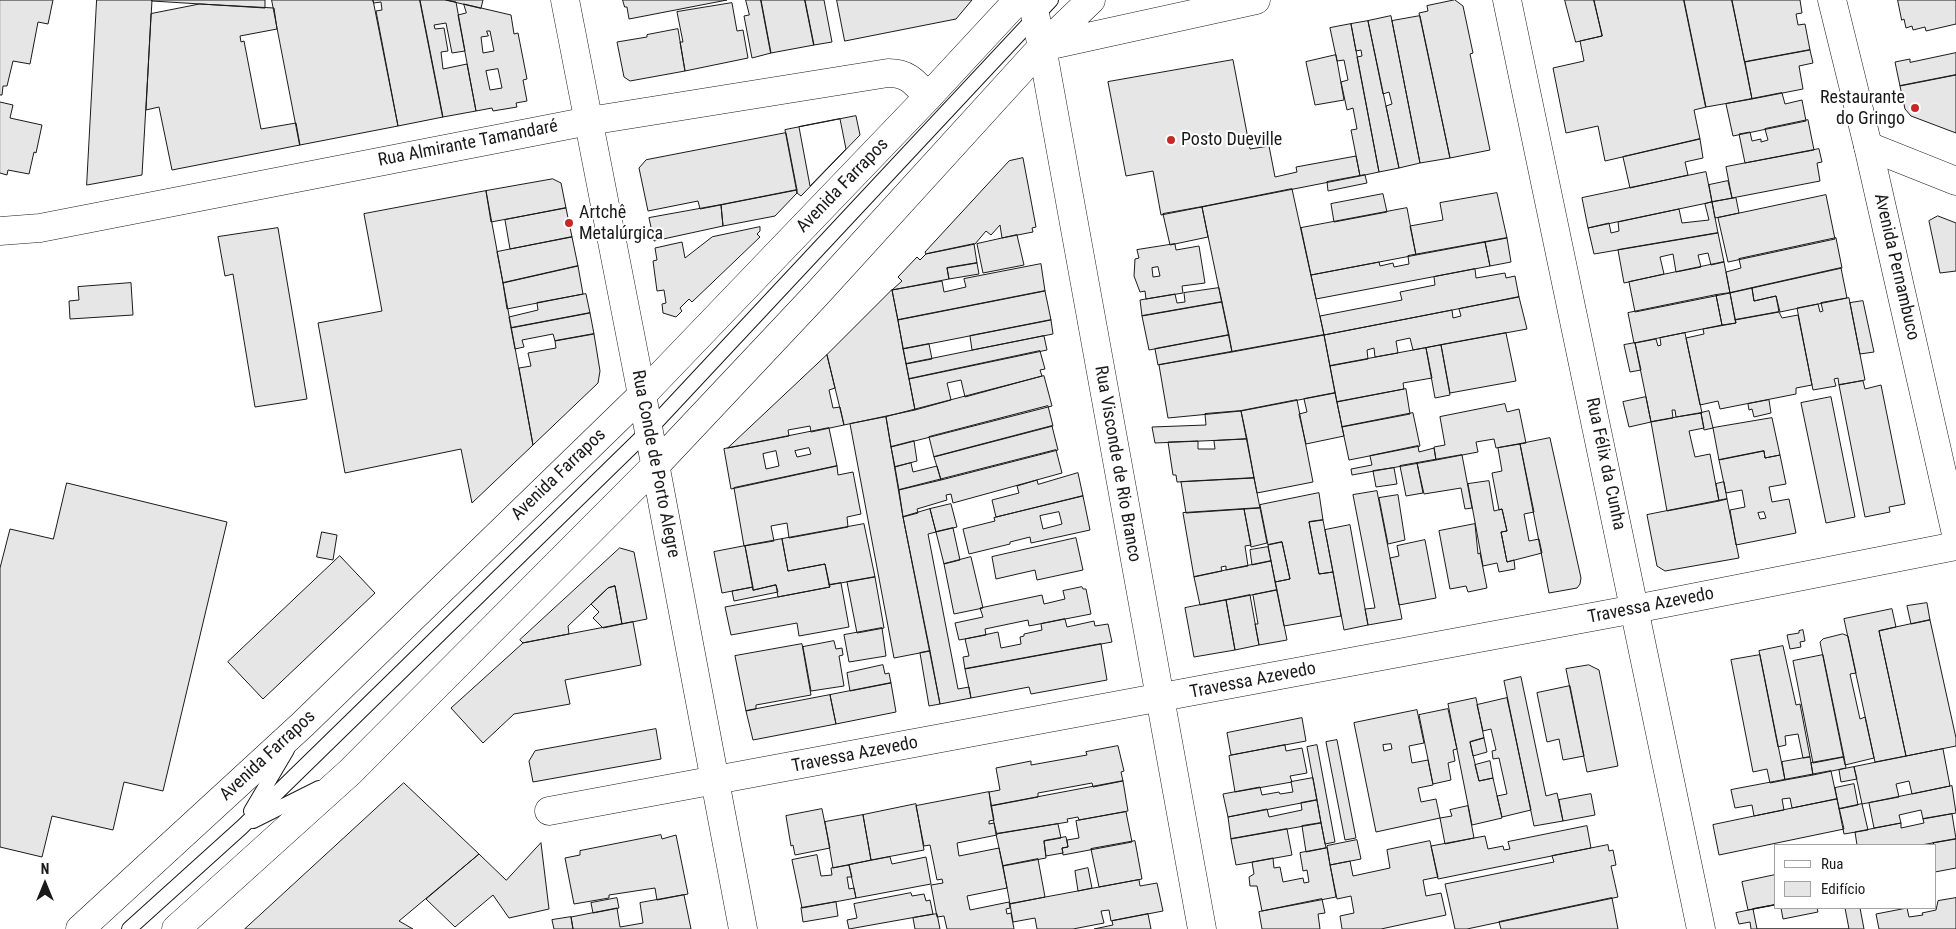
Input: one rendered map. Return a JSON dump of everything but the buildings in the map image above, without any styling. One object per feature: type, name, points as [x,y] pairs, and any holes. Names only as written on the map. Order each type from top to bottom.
[{"type":"main road","name":"Rua Conde de Porto Alegre","points":[[565,0],[656,465],[743,929]]},
{"type":"main road","points":[[176,929],[350,772],[656,465],[811,301],[1042,47],[1091,0]]},
{"type":"main road","points":[[1042,47],[1256,0]]},
{"type":"main road","name":"Rua Félix da Cunha","points":[[1507,0],[1701,929]]},
{"type":"main road","name":"Avenida Pernambuco","points":[[1832,0],[1868,146],[1956,534]]},
{"type":"main road","name":"Rua Visconde de Rio Branco","points":[[1034,4],[1202,929]]},
{"type":"main road","name":"Avenida Farrapos","points":[[80,929],[302,725],[642,395],[928,97],[1034,4]]},
{"type":"main road","name":"Rua Almirante Tamandaré","points":[[0,231],[40,228],[589,121],[888,73],[899,73],[908,77],[928,97]]},
{"type":"main road","points":[[1868,146],[1956,181]]},
{"type":"main road","name":"Travessa Azevedo","points":[[549,811],[1635,610],[1956,546]]},
{"type":"lane","points":[[130,929],[242,827],[649,430],[1034,4]]},
{"type":"lane","points":[[242,827],[302,725]]},
{"type":"lane","points":[[242,827],[350,772]]},
{"type":"place","name":"Restaurante do Gringo","points":[[1915,108]]},
{"type":"place","name":"Posto Dueville","points":[[1171,140]]},
{"type":"place","name":"Artchê Metalúrgica","points":[[569,223]]}]
